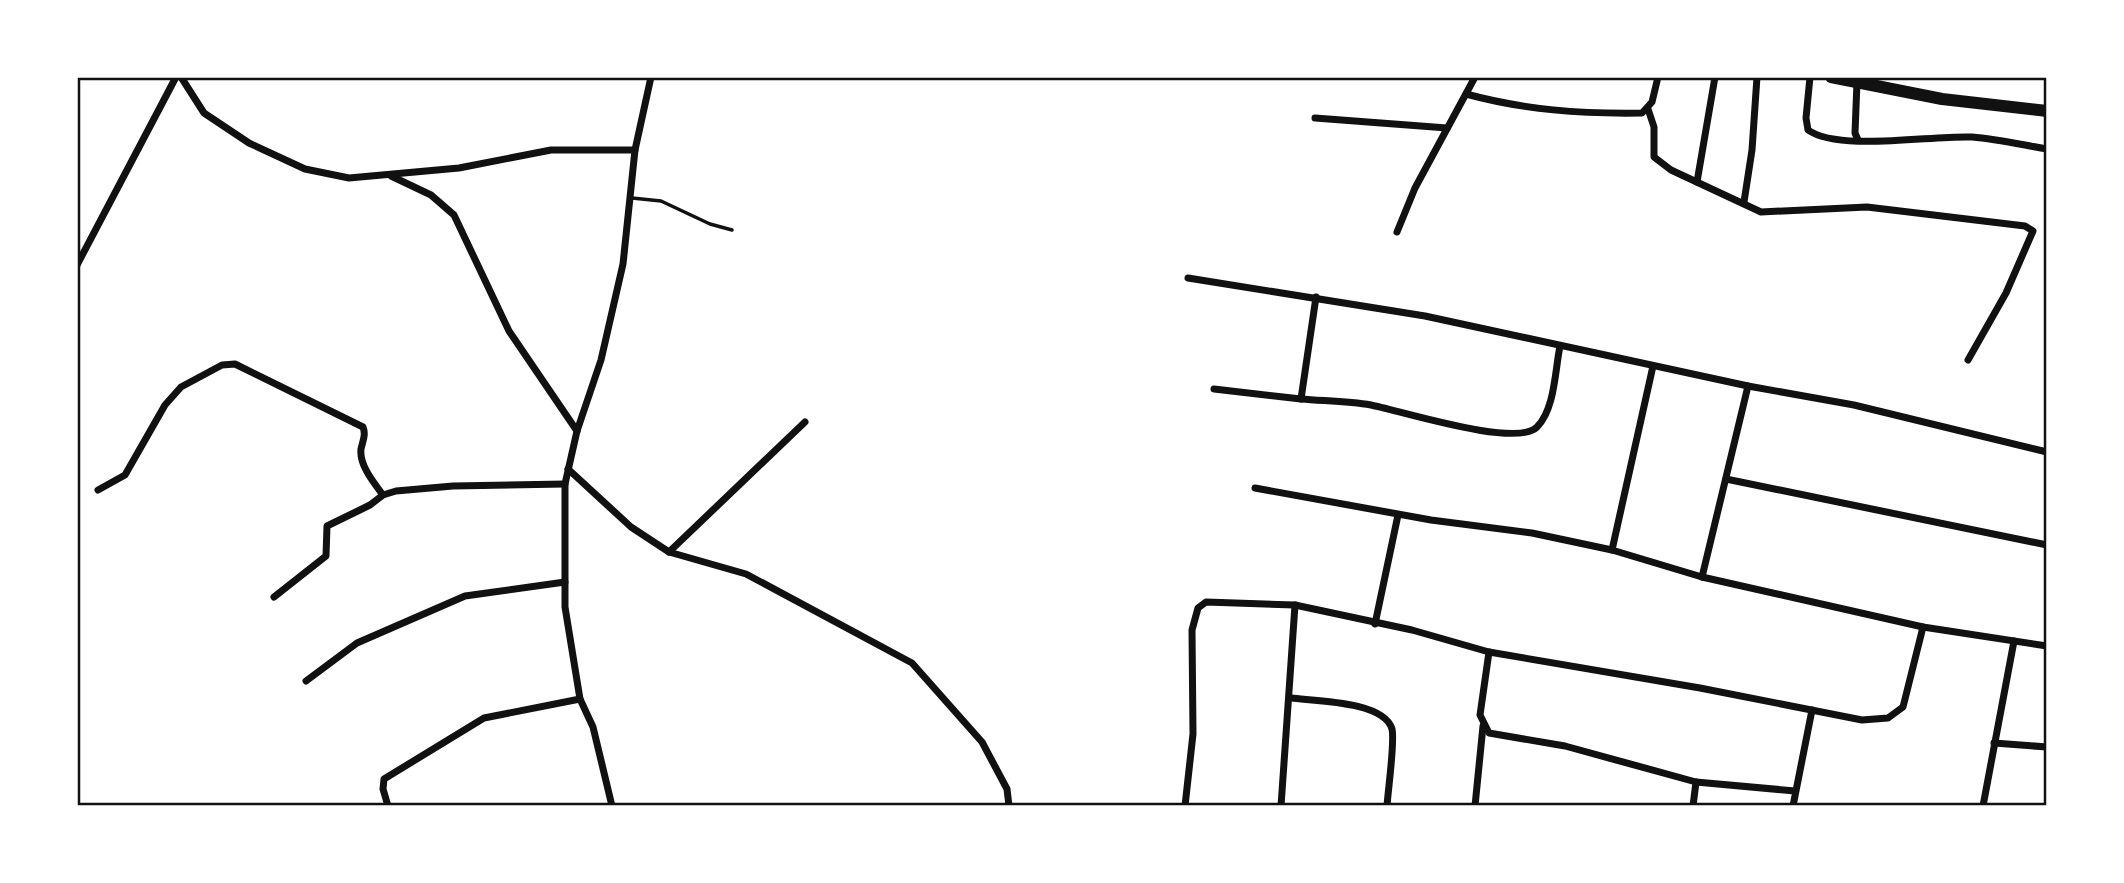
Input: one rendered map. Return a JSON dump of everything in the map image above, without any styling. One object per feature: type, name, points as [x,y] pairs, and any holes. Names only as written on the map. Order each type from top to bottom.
[{"type":"main road","points":[[1831,77],[1942,99],[2047,111]]},
{"type":"street","points":[[77,265],[178,77],[204,113],[249,143],[305,169],[349,178],[459,168],[551,150],[635,150]]},
{"type":"street","points":[[612,806],[593,727],[580,699],[565,607],[565,484],[577,431],[601,360],[623,264],[635,150],[651,77]]},
{"type":"street","points":[[1397,232],[1415,188],[1475,77]]},
{"type":"street","points":[[1658,77],[1648,109],[1654,127],[1654,158],[1671,170],[1761,212],[1867,207],[2025,226],[2033,231],[2006,293],[1968,360]]},
{"type":"street","points":[[1697,181],[1715,77]]},
{"type":"street","points":[[1744,202],[1752,150],[1757,77]]},
{"type":"street","points":[[1810,77],[1806,118],[1808,130],[1817,136],[1857,139],[1861,142],[1972,137],[2047,149]]},
{"type":"street","points":[[1857,82],[1854,133],[1857,139]]},
{"type":"street","points":[[1466,94],[1530,110],[1585,114],[1642,113],[1648,109]]},
{"type":"street","points":[[1315,118],[1447,128]]},
{"type":"street","points":[[391,176],[431,195],[454,215],[509,331],[577,431]]},
{"type":"street","points":[[1188,278],[1425,316],[1748,386],[1854,405],[2047,449]]},
{"type":"street","points":[[1301,399],[1316,297]]},
{"type":"street","points":[[1214,389],[1369,405],[1432,421],[1519,436],[1535,430],[1546,416],[1560,346]]},
{"type":"street","points":[[98,491],[125,475],[165,405],[181,387],[210,371],[235,364],[363,427],[365,435],[360,452],[364,466],[383,495]]},
{"type":"street","points":[[1612,550],[1653,366]]},
{"type":"street","points":[[1702,577],[1748,386]]},
{"type":"street","points":[[668,552],[804,422]]},
{"type":"street","points":[[568,469],[631,527],[668,552],[746,574],[912,663],[982,742],[1007,789],[1009,806]]},
{"type":"street","points":[[1726,479],[2047,545]]},
{"type":"street","points":[[274,597],[326,556],[327,526],[370,505],[383,495],[453,486],[565,484]]},
{"type":"street","points":[[1255,488],[1398,515],[1532,533],[1612,550],[1702,577],[1923,627],[2047,646]]},
{"type":"street","points":[[1374,624],[1398,515]]},
{"type":"street","points":[[306,681],[358,643],[465,596],[565,582]]},
{"type":"street","points":[[1185,806],[1193,734],[1192,630],[1198,608],[1206,602],[1295,606],[1412,630],[1489,652],[1688,685],[1862,720],[1888,718],[1903,707],[1923,627]]},
{"type":"street","points":[[1281,806],[1291,698],[1295,606]]},
{"type":"street","points":[[1983,806],[2014,641]]},
{"type":"street","points":[[1489,652],[1480,715],[1489,733],[1565,746],[1696,782],[1795,791]]},
{"type":"street","points":[[1291,698],[1369,708],[1383,717],[1392,729],[1387,806]]},
{"type":"street","points":[[388,806],[383,789],[384,779],[484,718],[580,699]]},
{"type":"street","points":[[1793,806],[1812,710]]},
{"type":"street","points":[[1475,806],[1483,725]]},
{"type":"street","points":[[1994,743],[2047,747]]},
{"type":"street","points":[[1693,806],[1696,782]]},
{"type":"lane","points":[[629,198],[661,201],[720,228],[732,230]]}]
